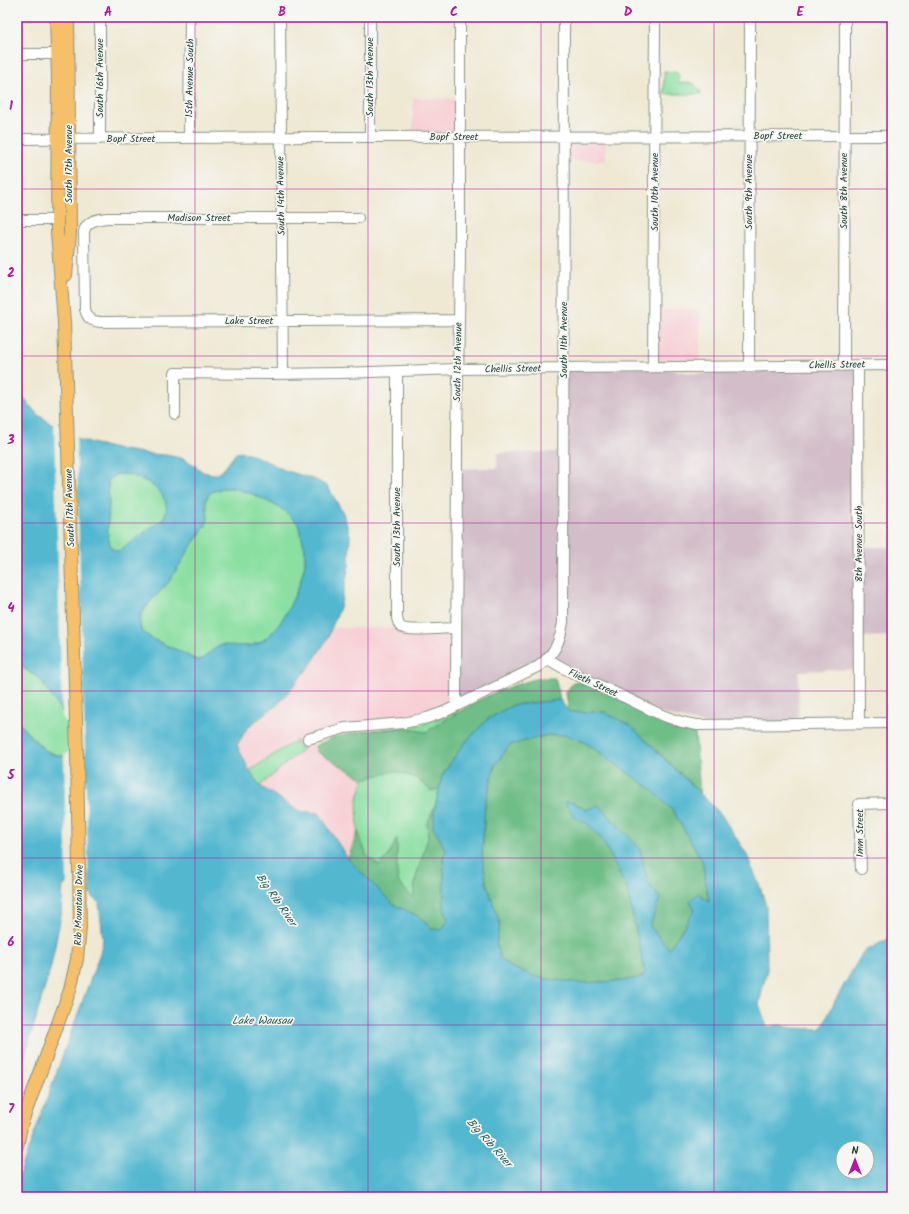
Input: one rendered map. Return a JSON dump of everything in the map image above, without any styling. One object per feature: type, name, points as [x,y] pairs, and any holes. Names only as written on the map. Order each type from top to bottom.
[{"type":"main road","name":"South 17th Avenue","points":[[56,17],[57,54],[70,240],[63,310]]},
{"type":"main road","name":"South 17th Avenue","points":[[68,17],[63,139],[57,220],[63,310],[76,706]]},
{"type":"main road","name":"Rib Mountain Drive","points":[[17,1146],[20,1124],[44,1065],[73,980],[80,942],[76,706]]},
{"type":"street","name":"South 16th Avenue","points":[[100,17],[100,139]]},
{"type":"street","name":"15th Avenue South","points":[[189,138],[190,17]]},
{"type":"street","name":"South 14th Avenue","points":[[280,17],[283,374]]},
{"type":"street","name":"South 13th Avenue","points":[[370,17],[370,137]]},
{"type":"street","name":"South 12th Avenue","points":[[456,706],[455,628],[459,320],[460,17]]},
{"type":"street","name":"South 11th Avenue","points":[[548,659],[560,639],[563,622],[564,17]]},
{"type":"street","name":"South 10th Avenue","points":[[654,367],[655,17]]},
{"type":"street","name":"South 9th Avenue","points":[[749,366],[750,17]]},
{"type":"street","name":"South 8th Avenue","points":[[844,365],[845,17]]},
{"type":"street","points":[[17,54],[57,54]]},
{"type":"street","name":"Bopf Street","points":[[17,139],[892,136]]},
{"type":"street","name":"Madison Street","points":[[85,270],[85,228],[88,224],[96,220],[115,218],[358,218]]},
{"type":"street","points":[[17,220],[57,220]]},
{"type":"street","name":"Lake Street","points":[[85,270],[86,313],[89,318],[94,321],[459,320]]},
{"type":"street","name":"8th Avenue South","points":[[858,365],[858,724]]},
{"type":"street","name":"Chellis Street","points":[[175,414],[174,373],[283,374],[397,372],[458,369],[892,365]]},
{"type":"street","name":"South 13th Avenue","points":[[397,372],[398,623],[402,628],[410,630],[455,628]]},
{"type":"street","points":[[308,739],[345,728],[415,721],[444,712],[540,666],[548,659]]},
{"type":"street","name":"Flieth Street","points":[[548,659],[567,671],[650,710],[673,720],[688,724],[892,723]]},
{"type":"street","name":"Imm Street","points":[[860,869],[859,804],[892,803]]},
{"type":"shaded area","points":[[413,98],[460,99],[460,137],[413,137]]},
{"type":"shaded area","points":[[564,136],[606,136],[606,161],[564,161]]},
{"type":"shaded area","points":[[701,309],[700,362],[653,367],[654,310]]},
{"type":"shaded area","points":[[858,365],[863,547],[892,547],[892,636],[859,637],[859,669],[799,671],[798,724],[710,725],[663,714],[548,659],[456,706],[457,469],[497,468],[497,453],[558,452],[563,450],[564,368],[653,367],[698,374],[725,373],[749,366]]},
{"type":"shaded area","points":[[332,628],[455,628],[456,706],[444,712],[308,739],[315,746],[317,752],[364,779],[357,801],[358,831],[348,859],[319,813],[299,811],[260,786],[249,770],[237,745],[248,727],[278,704],[327,639]]},
{"type":"green space","points":[[664,71],[676,72],[679,76],[679,83],[693,83],[701,94],[664,94]]},
{"type":"green space","points":[[117,474],[137,477],[158,490],[166,503],[167,511],[164,519],[119,551],[113,550],[110,545],[108,533],[108,483],[111,478]]},
{"type":"green space","points":[[223,488],[233,488],[253,494],[284,510],[298,524],[305,549],[305,564],[299,586],[288,610],[278,626],[270,635],[259,643],[249,646],[222,645],[214,649],[203,659],[196,660],[152,639],[141,630],[140,621],[143,612],[206,525],[208,518],[206,499],[211,492]]},
{"type":"green space","points":[[17,663],[39,678],[71,725],[74,751],[68,755],[60,756],[46,751],[17,720]]},
{"type":"green space","points":[[538,678],[555,678],[560,700],[513,705],[488,719],[462,746],[442,776],[439,789],[431,791],[416,778],[395,771],[364,779],[317,752],[315,746],[334,737],[365,731],[410,729],[426,732],[473,703],[500,690]]},
{"type":"green space","points":[[573,682],[585,683],[687,732],[695,733],[700,793],[648,742],[604,712],[569,712],[566,693]]},
{"type":"green space","points":[[456,712],[458,752],[448,920],[348,859],[358,831],[357,801],[364,779],[365,731],[423,724]]},
{"type":"green space","points":[[547,735],[566,735],[585,742],[651,789],[673,811],[702,860],[709,901],[690,901],[695,910],[669,949],[650,926],[660,898],[648,883],[640,849],[599,806],[586,810],[572,802],[565,802],[573,816],[587,823],[603,841],[627,889],[645,972],[642,977],[622,981],[580,983],[540,978],[510,967],[500,958],[496,944],[500,924],[486,882],[482,856],[485,803],[495,765],[510,745]]},
{"type":"green space","points":[[296,740],[297,746],[304,748],[260,786],[249,771]]},
{"type":"green space","points":[[435,806],[433,828],[446,851],[443,857],[444,907],[448,920],[442,930],[432,929],[418,916],[394,905],[348,859],[358,831],[367,856],[379,866],[389,855],[397,838],[397,872],[399,883],[413,898],[416,876],[428,838],[427,824]]},
{"type":"water","name":"Lake Wausau","points":[[17,391],[38,415],[60,430],[81,440],[111,448],[181,458],[193,464],[203,472],[213,474],[217,474],[224,469],[236,453],[243,452],[260,458],[284,470],[316,480],[328,487],[343,513],[350,535],[349,566],[340,607],[327,639],[310,666],[278,704],[248,727],[237,745],[249,770],[260,786],[299,811],[319,813],[348,859],[394,905],[418,916],[432,929],[442,930],[448,920],[444,907],[443,857],[446,851],[433,828],[435,806],[442,776],[462,746],[488,719],[513,705],[560,700],[569,712],[604,712],[631,726],[720,813],[746,853],[766,906],[767,970],[759,1004],[767,1027],[780,1025],[791,1028],[821,1029],[863,952],[892,937],[892,1197],[17,1197],[17,1181],[100,953],[103,939],[99,903],[90,894],[86,883],[63,885],[61,915],[51,966],[28,1046],[17,1076],[17,720],[25,731],[47,751],[61,756],[67,755],[74,751],[71,725],[39,678],[17,663]],"holes":[[[117,474],[128,475],[145,480],[158,490],[166,503],[166,511],[163,519],[119,551],[113,550],[110,545],[108,533],[108,483],[110,479]],[[223,488],[233,488],[253,494],[284,510],[298,524],[305,549],[305,564],[299,586],[288,610],[278,626],[270,635],[259,643],[249,646],[222,645],[214,649],[203,659],[196,660],[152,639],[141,630],[140,621],[143,611],[169,582],[206,525],[208,518],[206,499],[211,492]],[[547,735],[566,735],[585,742],[651,789],[673,811],[702,860],[709,901],[698,893],[690,901],[695,910],[669,949],[650,926],[660,898],[648,883],[640,849],[599,805],[586,810],[572,802],[565,802],[574,817],[587,823],[603,841],[627,889],[645,972],[642,977],[622,981],[580,983],[540,978],[510,967],[500,958],[496,944],[500,924],[486,882],[482,856],[485,803],[495,765],[510,745]]]},
{"type":"pier","points":[[54,423],[76,435],[89,895],[85,885],[67,886],[64,754],[72,750],[74,741],[69,726],[62,717]]},
{"type":"water label","name":"Big Rib River","points":[[276,900]]},
{"type":"water label","name":"Big Rib River","points":[[489,1143]]}]
